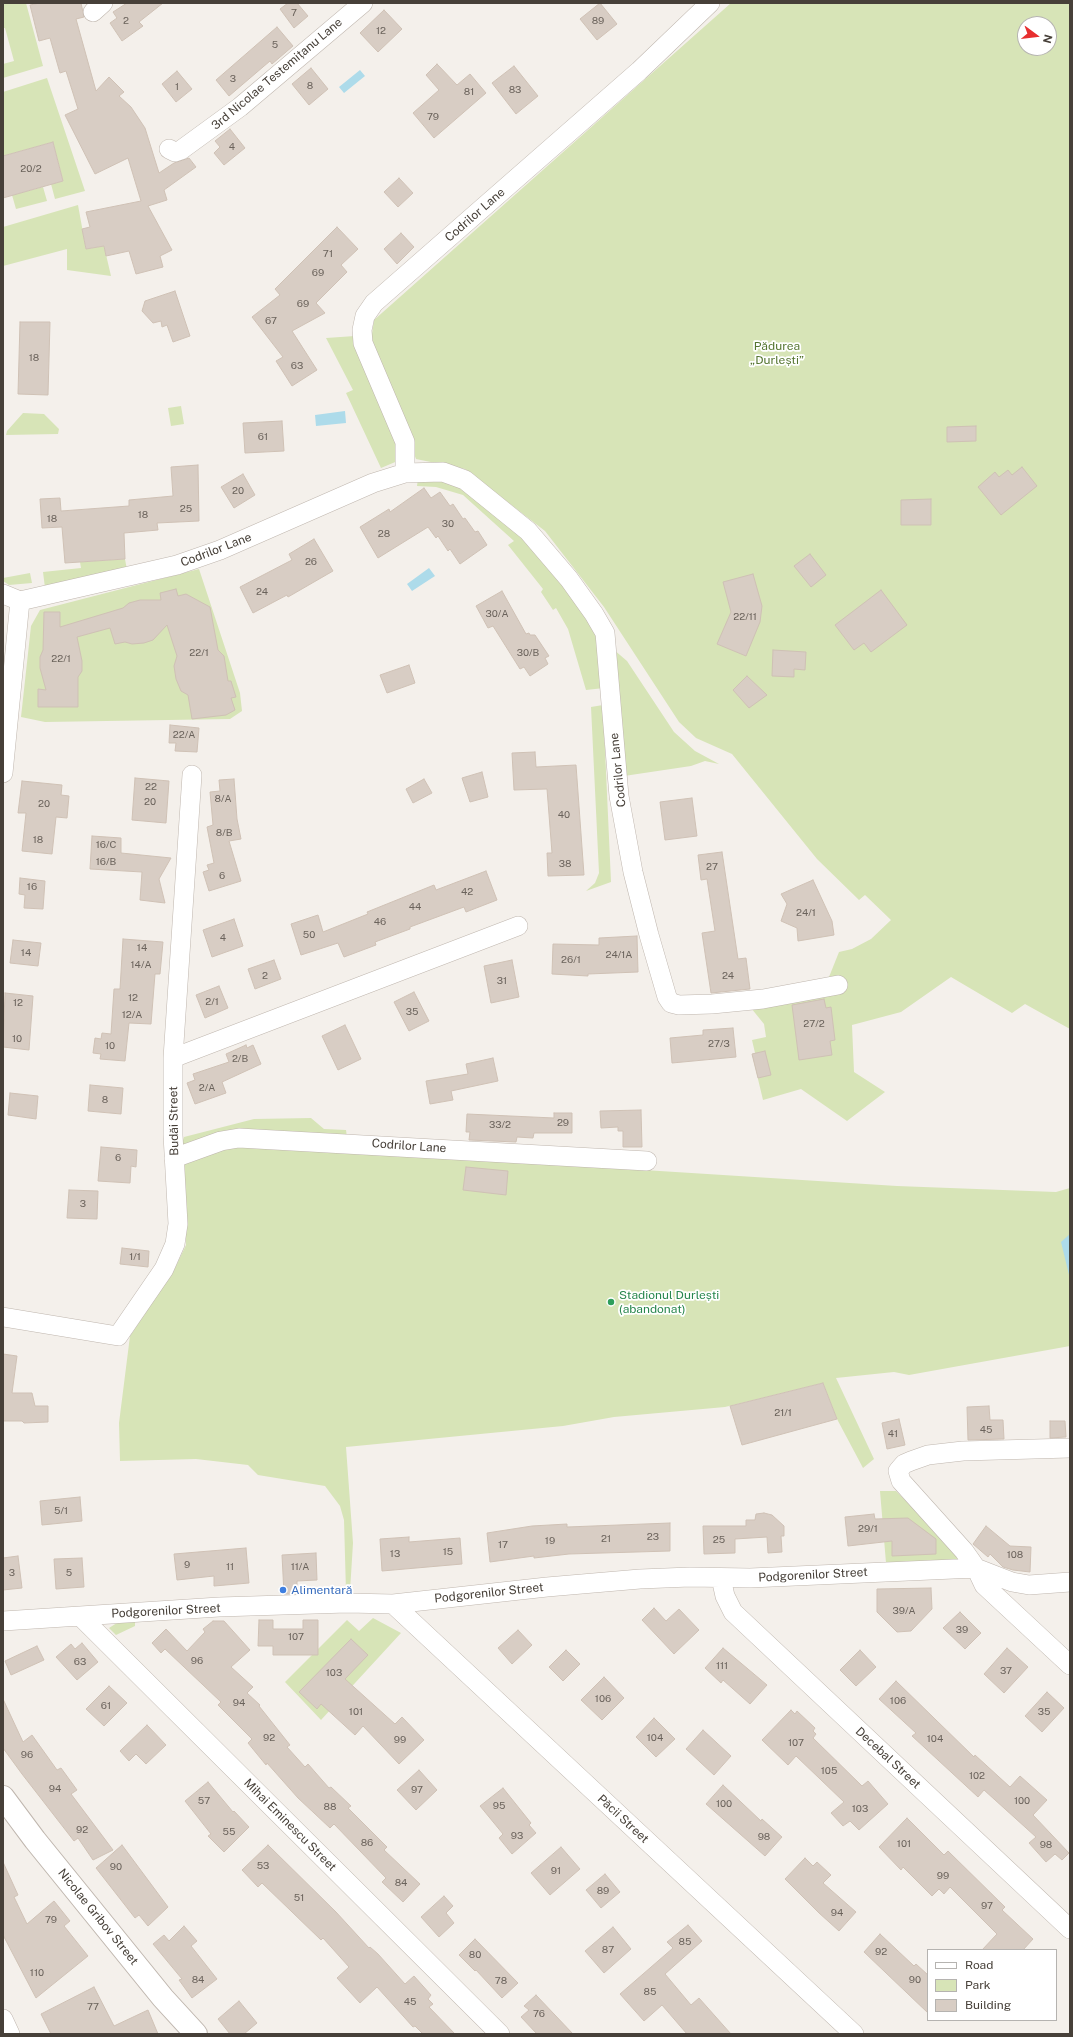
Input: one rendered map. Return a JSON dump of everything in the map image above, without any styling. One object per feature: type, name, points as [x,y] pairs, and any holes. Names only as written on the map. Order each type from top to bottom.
[{"type":"street","name":"3rd Nicolae Testemițanu Lane","points":[[169,149],[175,152],[181,150],[240,107],[362,3]]},
{"type":"street","name":"Codrilor Lane","points":[[405,473],[405,442],[363,343],[362,330],[365,316],[374,303],[633,76],[710,3]]},
{"type":"street","name":"Codrilor Lane","points":[[3,773],[11,597],[177,565],[220,550],[373,483],[405,473],[443,472],[465,480],[528,531],[569,579],[594,614],[605,633],[621,804],[633,872],[667,997],[671,1003],[679,1005],[712,1004],[763,999],[838,985]]},
{"type":"street","name":"Budăi Street","points":[[3,1317],[118,1336],[164,1269],[175,1244],[178,1224],[174,1158],[173,1058],[192,775]]},
{"type":"street","points":[[173,1058],[518,926]]},
{"type":"street","name":"Codrilor Lane","points":[[174,1158],[221,1141],[239,1138],[646,1161]]},
{"type":"street","points":[[1070,1448],[963,1451],[928,1456],[904,1464],[898,1471],[901,1481],[964,1551],[976,1568],[984,1585],[1070,1665]]},
{"type":"street","points":[[976,1568],[1012,1582],[1029,1585],[1070,1582]]},
{"type":"street","name":"Podgorenilor Street","points":[[3,1622],[220,1607],[347,1603],[393,1604],[546,1587],[640,1579],[690,1577],[750,1578],[976,1568]]},
{"type":"street","name":"Decebal Street","points":[[721,1578],[725,1596],[733,1612],[1070,1929]]},
{"type":"street","name":"Păcii Street","points":[[393,1604],[854,2034]]},
{"type":"street","name":"Mihai Eminescu Street","points":[[80,1616],[500,2034]]},
{"type":"street","name":"Nicolae Gribov Street","points":[[3,1797],[35,1840],[163,1998],[196,2034]]},
{"type":"street","points":[[3,2019],[10,2034]]},
{"type":"green space","points":[[3,3],[26,3],[43,66],[3,78],[3,64],[14,61],[5,28],[3,28]]},
{"type":"green space","name":"Pădurea „Durlești”","points":[[731,3],[1070,3],[1070,1029],[1025,1004],[1012,1013],[951,977],[901,1012],[852,1025],[854,1072],[885,1092],[847,1121],[801,1089],[763,1100],[752,1054],[755,1053],[752,1040],[766,1037],[764,1024],[751,1008],[829,977],[839,952],[852,949],[871,939],[891,920],[865,895],[859,900],[817,859],[732,754],[696,738],[679,722],[604,607],[545,531],[465,469],[416,459],[371,341],[374,320]]},
{"type":"green space","points":[[47,78],[85,191],[55,199],[51,184],[63,181],[53,142],[3,156],[3,92]]},
{"type":"green space","points":[[43,187],[47,201],[16,209],[12,195]]},
{"type":"green space","points":[[78,205],[86,249],[104,246],[111,276],[67,270],[67,249],[3,266],[3,227]]},
{"type":"green space","points":[[355,336],[402,446],[400,460],[381,468],[346,393],[353,390],[326,338]]},
{"type":"green space","points":[[181,406],[184,424],[171,426],[168,408]]},
{"type":"green space","points":[[23,413],[44,414],[59,429],[58,434],[6,435],[7,431]]},
{"type":"green space","points":[[418,478],[439,479],[459,484],[514,526],[587,613],[597,639],[604,688],[586,690],[568,629],[556,608],[553,610],[541,592],[543,589],[508,545],[514,541],[463,495],[436,487],[417,486]]},
{"type":"green space","points":[[125,559],[127,570],[45,588],[43,572],[81,568],[80,562]]},
{"type":"green space","points":[[199,569],[240,693],[242,711],[230,719],[45,722],[21,717],[31,626],[40,610]]},
{"type":"green space","points":[[30,573],[32,583],[9,585],[3,581],[3,578]]},
{"type":"green space","points":[[613,649],[627,661],[674,732],[695,751],[719,764],[705,761],[691,766],[624,776]]},
{"type":"green space","points":[[603,705],[611,882],[586,891],[595,883],[599,873],[591,707]]},
{"type":"green space","points":[[311,1118],[324,1129],[346,1130],[347,1137],[181,1147],[184,1137],[254,1119]]},
{"type":"green space","name":"Stadionul Durlești (abandonat)","points":[[222,1146],[549,1164],[897,1186],[1056,1192],[1070,1188],[1070,1346],[909,1375],[894,1372],[836,1378],[874,1459],[863,1468],[837,1419],[823,1383],[725,1407],[614,1417],[563,1426],[346,1447],[353,1543],[350,1591],[346,1592],[344,1520],[340,1506],[325,1486],[258,1475],[248,1465],[196,1459],[120,1461],[119,1423],[130,1336],[175,1268],[186,1245],[184,1161]]},
{"type":"green space","points":[[880,1491],[896,1491],[956,1551],[959,1561],[886,1563]]},
{"type":"green space","points":[[373,1618],[401,1633],[321,1720],[285,1682],[347,1620],[359,1631]]},
{"type":"green space","points":[[120,1621],[135,1621],[135,1626],[116,1635],[109,1628]]},
{"type":"water","points":[[360,70],[365,76],[344,93],[339,87]]},
{"type":"water","points":[[345,411],[346,423],[316,426],[315,415]]},
{"type":"water","points":[[429,568],[435,576],[412,591],[407,584]]},
{"type":"water","points":[[1070,1234],[1070,1279],[1061,1242]]},
{"type":"building","points":[[40,3],[81,3],[84,17],[76,19],[96,91],[109,77],[124,92],[119,96],[131,107],[145,128],[159,173],[174,163],[189,158],[196,167],[164,190],[167,200],[148,206],[172,250],[160,256],[163,267],[136,274],[129,251],[106,256],[104,246],[86,249],[82,229],[90,227],[86,212],[141,201],[128,158],[95,174],[65,115],[78,109],[66,71],[60,73],[50,38],[39,41],[30,5]]},
{"type":"building","points":[[127,3],[163,3],[139,22],[143,26],[122,41],[110,23],[117,18],[113,12]]},
{"type":"building","points":[[288,3],[297,3],[308,16],[294,28],[280,9]]},
{"type":"building","points":[[600,3],[617,24],[597,40],[580,19]]},
{"type":"building","points":[[384,10],[402,29],[378,52],[360,33]]},
{"type":"building","points":[[277,27],[293,46],[272,64],[270,61],[229,96],[216,80]]},
{"type":"building","points":[[437,64],[457,85],[470,74],[486,93],[434,138],[413,113],[439,90],[426,75]]},
{"type":"building","points":[[514,66],[538,96],[516,114],[492,83]]},
{"type":"building","points":[[311,68],[328,89],[309,105],[292,84]]},
{"type":"building","points":[[177,71],[192,89],[176,102],[162,84]]},
{"type":"building","points":[[230,129],[245,148],[224,165],[214,153],[220,147],[215,141]]},
{"type":"building","points":[[53,142],[63,181],[3,198],[3,156]]},
{"type":"building","points":[[399,178],[413,193],[398,207],[384,192]]},
{"type":"building","points":[[337,227],[358,249],[341,265],[347,272],[316,303],[325,313],[292,331],[317,370],[292,386],[276,361],[283,357],[252,317],[280,295],[275,289]]},
{"type":"building","points":[[401,233],[414,247],[397,264],[384,249]]},
{"type":"building","points":[[175,291],[190,336],[173,342],[167,325],[162,327],[161,321],[153,323],[142,311],[145,301]]},
{"type":"building","points":[[20,322],[50,322],[48,395],[18,394]]},
{"type":"building","points":[[282,421],[284,451],[245,453],[243,423]]},
{"type":"building","points":[[976,426],[976,441],[947,442],[947,427]]},
{"type":"building","points":[[198,465],[199,521],[157,523],[158,530],[124,533],[125,559],[65,563],[62,527],[42,528],[40,499],[60,498],[61,511],[129,506],[129,500],[173,496],[171,467]]},
{"type":"building","points":[[1022,467],[1037,486],[1001,515],[978,487],[995,472],[999,477],[1008,470],[1012,475]]},
{"type":"building","points":[[243,474],[255,495],[234,508],[221,487]]},
{"type":"building","points":[[424,488],[431,498],[440,492],[450,506],[453,504],[463,519],[465,518],[475,532],[478,531],[487,545],[460,564],[450,549],[448,551],[438,536],[436,538],[428,527],[378,558],[360,527],[389,509],[390,512]]},
{"type":"building","points":[[931,499],[931,525],[901,525],[901,500]]},
{"type":"building","points":[[314,539],[333,571],[288,597],[287,595],[253,613],[240,587],[292,560],[289,554]]},
{"type":"building","points":[[810,554],[826,575],[811,587],[794,566]]},
{"type":"building","points":[[753,574],[762,606],[760,622],[746,656],[717,644],[731,612],[723,582]]},
{"type":"building","points":[[176,589],[178,596],[186,594],[210,607],[218,650],[224,656],[228,681],[231,681],[236,697],[231,698],[235,710],[226,715],[192,719],[188,695],[181,691],[176,679],[174,666],[177,656],[167,625],[153,640],[144,643],[132,644],[125,642],[115,644],[110,628],[77,637],[82,661],[82,671],[78,677],[78,707],[38,707],[38,689],[46,690],[40,668],[40,657],[43,650],[44,612],[60,612],[60,627],[123,608],[129,603],[140,600],[161,600],[160,593]]},
{"type":"building","points":[[881,590],[907,625],[871,652],[864,643],[854,650],[835,625]]},
{"type":"building","points":[[502,591],[526,634],[529,633],[530,635],[535,635],[549,656],[545,658],[548,664],[530,676],[524,667],[520,669],[493,626],[488,628],[476,606]]},
{"type":"building","points":[[773,650],[806,652],[805,670],[794,669],[794,677],[772,676]]},
{"type":"building","points":[[409,665],[415,683],[387,693],[380,675]]},
{"type":"building","points":[[747,676],[767,695],[749,708],[733,690]]},
{"type":"building","points":[[170,725],[199,728],[197,752],[175,751],[176,743],[169,743]]},
{"type":"building","points":[[535,752],[536,767],[576,765],[584,875],[548,876],[547,853],[552,853],[547,789],[514,790],[512,753]]},
{"type":"building","points":[[482,772],[488,797],[470,802],[462,778]]},
{"type":"building","points":[[135,778],[169,781],[166,823],[132,820]]},
{"type":"building","points":[[234,779],[237,819],[241,839],[229,841],[241,881],[209,891],[203,872],[209,870],[207,865],[214,863],[207,827],[213,825],[210,792],[220,791],[219,780]]},
{"type":"building","points":[[424,779],[432,793],[413,803],[406,789]]},
{"type":"building","points":[[22,781],[62,785],[61,795],[69,796],[67,818],[56,817],[52,854],[22,851],[26,813],[18,813]]},
{"type":"building","points":[[692,798],[697,836],[665,840],[660,802]]},
{"type":"building","points":[[92,836],[121,838],[121,853],[171,858],[159,879],[165,903],[140,900],[142,872],[90,869]]},
{"type":"building","points":[[722,852],[738,959],[746,958],[750,989],[711,993],[702,933],[715,931],[707,879],[701,880],[698,855]]},
{"type":"building","points":[[486,871],[497,900],[466,912],[464,907],[410,927],[410,929],[375,942],[376,945],[344,957],[338,943],[301,955],[291,924],[318,915],[323,932],[368,914],[367,912],[434,885],[436,890]]},
{"type":"building","points":[[20,878],[45,881],[43,909],[24,908],[25,895],[19,894]]},
{"type":"building","points":[[813,880],[832,921],[834,935],[798,941],[797,928],[781,921],[787,904],[781,894]]},
{"type":"building","points":[[234,919],[243,946],[212,957],[203,930]]},
{"type":"building","points":[[637,936],[638,972],[588,974],[588,976],[552,974],[553,944],[599,945],[599,938]]},
{"type":"building","points":[[123,939],[163,942],[160,974],[155,974],[151,1024],[129,1023],[125,1061],[100,1059],[101,1054],[93,1053],[95,1038],[101,1039],[102,1033],[111,1034],[114,989],[120,989]]},
{"type":"building","points":[[13,940],[41,943],[38,966],[10,963]]},
{"type":"building","points":[[274,960],[281,979],[255,989],[248,969]]},
{"type":"building","points":[[512,960],[519,997],[491,1003],[484,966]]},
{"type":"building","points":[[219,986],[228,1008],[205,1018],[196,995]]},
{"type":"building","points":[[414,992],[429,1021],[409,1031],[394,1002]]},
{"type":"building","points":[[5,993],[33,996],[29,1050],[3,1047]]},
{"type":"building","points":[[824,999],[826,1008],[831,1007],[835,1040],[830,1041],[832,1055],[799,1060],[792,1005]]},
{"type":"building","points":[[345,1025],[361,1059],[338,1070],[322,1036]]},
{"type":"building","points":[[733,1028],[736,1057],[672,1063],[670,1038],[703,1035],[703,1030]]},
{"type":"building","points":[[246,1045],[247,1048],[253,1045],[261,1064],[222,1082],[226,1093],[195,1104],[187,1083],[195,1080],[193,1074],[229,1062],[226,1054]]},
{"type":"building","points":[[765,1051],[771,1075],[758,1078],[752,1054]]},
{"type":"building","points":[[493,1058],[498,1081],[451,1091],[453,1100],[430,1104],[426,1081],[468,1074],[466,1064]]},
{"type":"building","points":[[90,1085],[123,1088],[121,1114],[88,1111]]},
{"type":"building","points":[[10,1093],[38,1096],[36,1119],[8,1115]]},
{"type":"building","points":[[641,1110],[642,1147],[623,1147],[623,1131],[618,1131],[618,1127],[601,1128],[600,1111]]},
{"type":"building","points":[[554,1113],[572,1113],[572,1133],[534,1133],[533,1138],[517,1137],[516,1142],[469,1140],[470,1132],[466,1132],[467,1114],[554,1118]]},
{"type":"building","points":[[101,1147],[137,1150],[136,1167],[131,1166],[130,1183],[98,1181]]},
{"type":"building","points":[[466,1167],[508,1171],[506,1195],[463,1190]]},
{"type":"building","points":[[69,1190],[98,1191],[97,1219],[67,1218]]},
{"type":"building","points":[[122,1248],[149,1251],[148,1267],[120,1264]]},
{"type":"building","points":[[3,1354],[17,1356],[12,1393],[32,1393],[35,1406],[48,1406],[48,1422],[24,1423],[22,1421],[3,1421]]},
{"type":"building","points":[[823,1383],[837,1419],[742,1445],[730,1406]]},
{"type":"building","points":[[989,1406],[990,1420],[1003,1420],[1004,1439],[968,1440],[967,1407]]},
{"type":"building","points":[[899,1419],[905,1445],[887,1449],[882,1423]]},
{"type":"building","points":[[1050,1421],[1065,1421],[1066,1437],[1050,1438]]},
{"type":"building","points":[[80,1497],[82,1521],[42,1525],[40,1501]]},
{"type":"building","points":[[764,1513],[772,1515],[784,1526],[784,1536],[781,1536],[782,1552],[768,1553],[767,1537],[735,1539],[735,1553],[704,1554],[703,1526],[746,1526],[746,1520],[755,1520],[756,1514]]},
{"type":"building","points":[[874,1514],[875,1519],[908,1518],[936,1539],[936,1554],[892,1556],[892,1541],[848,1546],[845,1517]]},
{"type":"building","points":[[670,1523],[670,1551],[569,1554],[534,1558],[534,1556],[490,1562],[487,1533],[532,1526],[567,1524],[567,1527]]},
{"type":"building","points":[[986,1526],[1010,1546],[1031,1547],[1030,1572],[1003,1567],[990,1554],[988,1557],[973,1544]]},
{"type":"building","points":[[409,1537],[409,1542],[460,1538],[462,1564],[382,1571],[380,1539]]},
{"type":"building","points":[[246,1548],[249,1583],[214,1586],[214,1576],[177,1580],[174,1554]]},
{"type":"building","points":[[316,1553],[317,1580],[297,1581],[297,1594],[284,1594],[282,1555]]},
{"type":"building","points":[[18,1556],[22,1588],[3,1590],[3,1558]]},
{"type":"building","points":[[82,1558],[84,1587],[56,1589],[54,1559]]},
{"type":"building","points":[[931,1588],[932,1609],[911,1631],[897,1632],[877,1612],[877,1589]]},
{"type":"building","points":[[654,1608],[666,1621],[679,1609],[699,1630],[674,1654],[642,1620]]},
{"type":"building","points":[[960,1612],[981,1633],[965,1649],[943,1628]]},
{"type":"building","points":[[259,1620],[273,1620],[273,1629],[303,1629],[303,1620],[318,1620],[318,1655],[273,1655],[273,1646],[258,1646]]},
{"type":"building","points":[[213,1621],[224,1621],[250,1650],[231,1667],[253,1687],[247,1693],[260,1705],[259,1706],[290,1745],[287,1747],[305,1767],[308,1764],[329,1788],[331,1787],[351,1806],[348,1808],[387,1847],[384,1850],[420,1884],[403,1902],[382,1882],[386,1878],[334,1824],[330,1828],[298,1798],[267,1763],[266,1765],[248,1743],[252,1739],[218,1705],[221,1702],[165,1649],[161,1653],[152,1643],[166,1629],[187,1651],[205,1632],[203,1629]]},
{"type":"building","points":[[518,1630],[532,1645],[512,1664],[498,1648]]},
{"type":"building","points":[[351,1639],[368,1655],[345,1679],[395,1724],[402,1717],[424,1740],[399,1764],[363,1726],[355,1735],[321,1704],[317,1709],[299,1692]]},
{"type":"building","points":[[82,1643],[98,1662],[77,1680],[56,1657],[71,1644],[75,1649]]},
{"type":"building","points":[[37,1646],[44,1660],[11,1675],[5,1661]]},
{"type":"building","points":[[723,1648],[767,1685],[750,1704],[723,1680],[721,1683],[705,1668]]},
{"type":"building","points":[[1007,1648],[1028,1667],[1004,1693],[984,1674]]},
{"type":"building","points":[[566,1650],[580,1664],[563,1681],[549,1667]]},
{"type":"building","points":[[860,1650],[876,1667],[856,1686],[840,1670]]},
{"type":"building","points":[[604,1677],[624,1698],[602,1720],[581,1700]]},
{"type":"building","points":[[896,1681],[974,1757],[975,1755],[1010,1787],[1020,1776],[1047,1800],[1033,1815],[1069,1853],[1062,1860],[1055,1854],[1046,1862],[1029,1843],[1036,1837],[984,1790],[978,1797],[912,1736],[916,1733],[879,1699]]},
{"type":"building","points":[[109,1686],[127,1703],[104,1726],[86,1709]]},
{"type":"building","points":[[1047,1692],[1064,1708],[1042,1732],[1025,1716]]},
{"type":"building","points":[[3,1699],[23,1742],[32,1735],[57,1770],[61,1768],[77,1790],[71,1794],[113,1850],[93,1860],[78,1838],[74,1841],[3,1748]]},
{"type":"building","points":[[791,1710],[795,1714],[797,1711],[815,1728],[813,1731],[816,1734],[813,1738],[862,1786],[868,1781],[888,1804],[859,1830],[850,1821],[843,1826],[831,1813],[844,1802],[796,1756],[788,1765],[762,1740]]},
{"type":"building","points":[[654,1718],[675,1739],[656,1757],[636,1737]]},
{"type":"building","points":[[147,1725],[166,1745],[146,1764],[136,1754],[129,1761],[120,1751]]},
{"type":"building","points":[[703,1730],[731,1756],[714,1775],[686,1749]]},
{"type":"building","points":[[419,1770],[437,1790],[416,1810],[397,1790]]},
{"type":"building","points":[[208,1782],[233,1812],[234,1811],[249,1827],[224,1852],[208,1836],[211,1834],[185,1801]]},
{"type":"building","points":[[723,1785],[761,1821],[762,1819],[782,1837],[765,1856],[706,1804]]},
{"type":"building","points":[[503,1788],[531,1823],[529,1825],[536,1833],[512,1854],[499,1838],[503,1834],[480,1806]]},
{"type":"building","points":[[907,1818],[944,1855],[948,1851],[1005,1907],[1002,1910],[1033,1939],[1024,1949],[983,1949],[997,1934],[950,1887],[944,1894],[939,1889],[932,1896],[903,1867],[901,1870],[879,1847]]},
{"type":"building","points":[[122,1845],[168,1907],[148,1926],[139,1915],[135,1918],[96,1868]]},
{"type":"building","points":[[268,1845],[336,1912],[369,1948],[370,1947],[378,1954],[405,1984],[414,1976],[431,1995],[428,1999],[433,2004],[429,2007],[455,2034],[423,2034],[415,2026],[413,2027],[377,1987],[360,2003],[337,1978],[349,1967],[323,1938],[321,1940],[262,1883],[258,1887],[242,1870]]},
{"type":"building","points":[[561,1847],[580,1869],[550,1895],[531,1873]]},
{"type":"building","points":[[805,1858],[813,1866],[817,1862],[831,1875],[823,1883],[856,1912],[839,1931],[785,1879]]},
{"type":"building","points":[[3,1862],[18,1895],[14,1897],[27,1924],[54,1901],[70,1921],[64,1926],[88,1956],[36,1998],[3,1935]]},
{"type":"building","points":[[605,1874],[620,1892],[601,1908],[586,1890]]},
{"type":"building","points":[[444,1896],[453,1906],[446,1913],[454,1923],[439,1937],[421,1917]]},
{"type":"building","points":[[688,1925],[702,1941],[665,1974],[691,2005],[699,1998],[731,2034],[687,2034],[662,2005],[644,2021],[620,1994],[673,1948],[667,1942]]},
{"type":"building","points":[[184,1926],[197,1941],[191,1946],[217,1979],[192,1998],[179,1980],[182,1979],[153,1944],[164,1935],[169,1941]]},
{"type":"building","points":[[613,1927],[631,1949],[604,1973],[585,1951]]},
{"type":"building","points":[[880,1934],[914,1966],[916,1964],[927,1974],[927,2012],[864,1952]]},
{"type":"building","points":[[475,1939],[518,1983],[502,1998],[476,1970],[475,1971],[459,1955]]},
{"type":"building","points":[[94,1987],[114,2026],[148,2010],[158,2034],[51,2034],[41,2014]]},
{"type":"building","points":[[536,1995],[573,2034],[537,2034],[521,2017],[529,2010],[524,2006]]},
{"type":"building","points":[[239,2001],[257,2023],[244,2034],[230,2034],[218,2019]]},
{"type":"place","name":"Stadionul Durlești (abandonat)","points":[[611,1302]]},
{"type":"place","name":"Alimentară","points":[[283,1590]]}]
